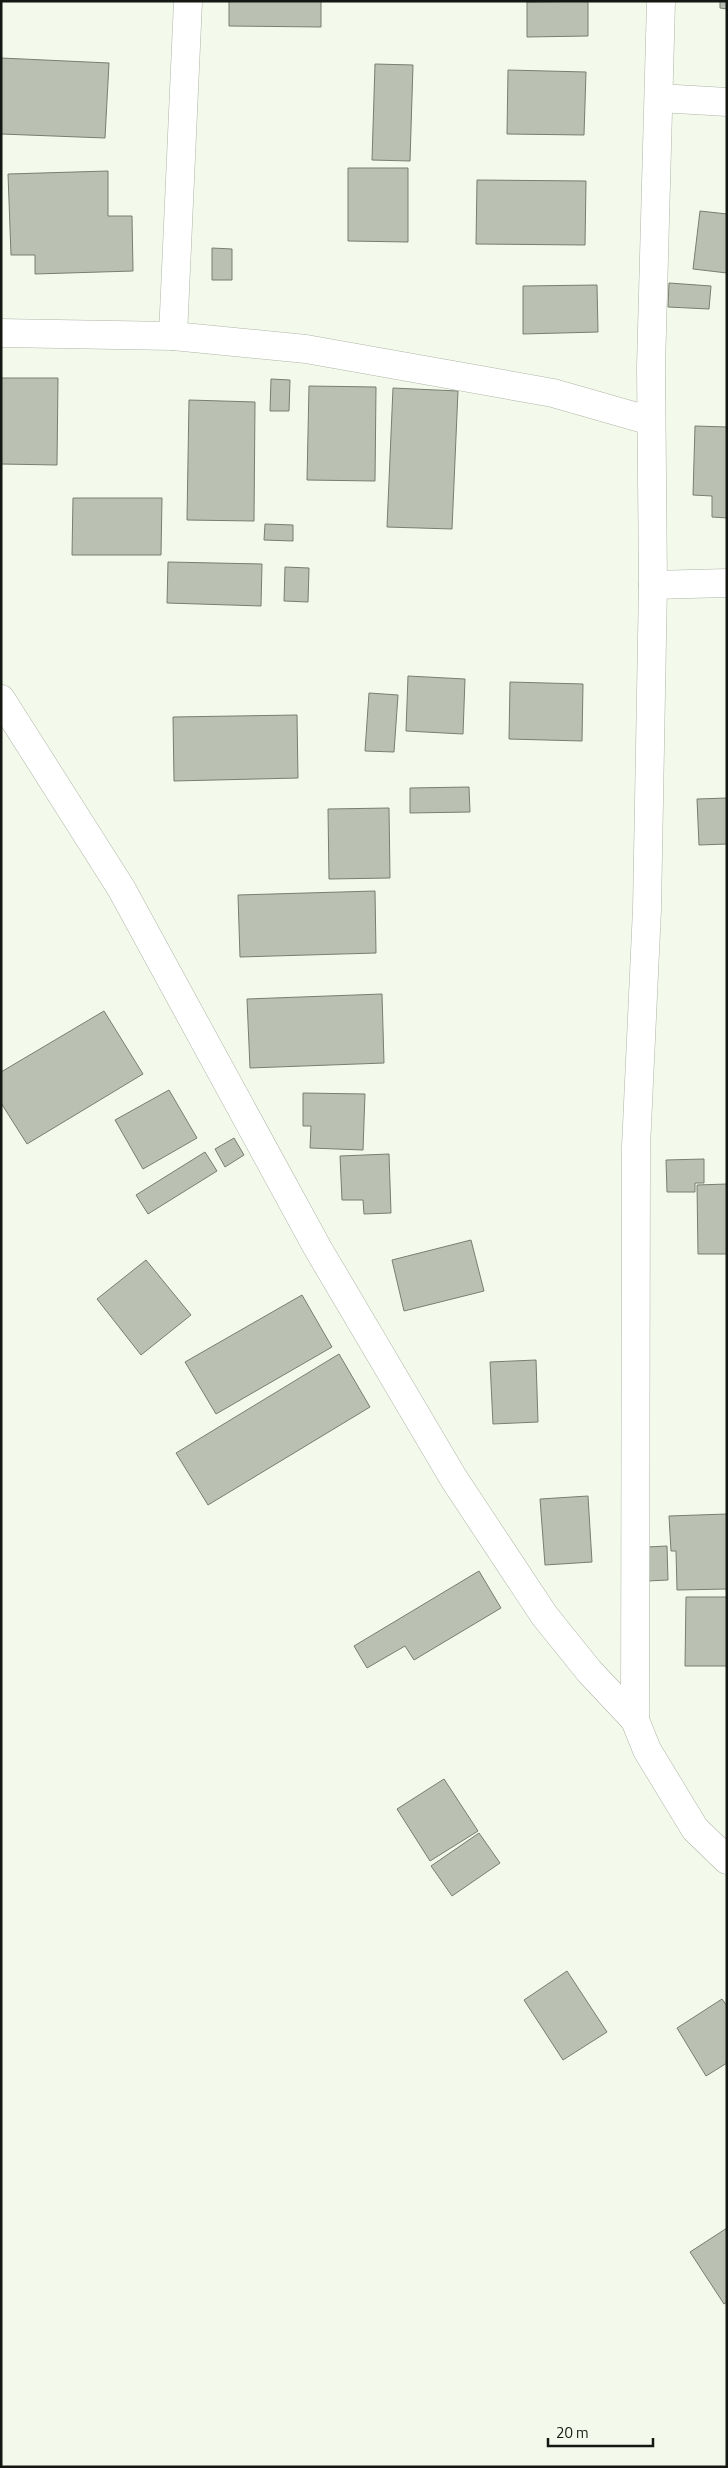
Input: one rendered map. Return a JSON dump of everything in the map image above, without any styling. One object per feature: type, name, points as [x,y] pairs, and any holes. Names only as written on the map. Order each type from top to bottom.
[{"type":"street","points":[[173,336],[188,1]]},
{"type":"street","points":[[661,1],[651,421],[652,585],[647,909],[636,1146],[635,1720],[647,1750],[695,1829],[727,1860]]},
{"type":"street","points":[[659,98],[727,102]]},
{"type":"street","points":[[1,332],[173,336],[306,349],[554,393],[651,421]]},
{"type":"street","points":[[652,585],[727,583]]},
{"type":"street","points":[[1,699],[121,888],[317,1247],[454,1479],[544,1615],[588,1671],[635,1720]]},
{"type":"building","points":[[229,1],[321,1],[321,27],[229,26]]},
{"type":"building","points":[[588,1],[588,36],[527,37],[527,2]]},
{"type":"building","points":[[720,1],[727,1],[727,9],[720,8]]},
{"type":"building","points":[[1,58],[109,63],[105,138],[1,134]]},
{"type":"building","points":[[375,64],[413,65],[410,161],[372,160]]},
{"type":"building","points":[[508,70],[586,72],[584,135],[507,134]]},
{"type":"building","points":[[348,168],[408,168],[408,242],[348,241]]},
{"type":"building","points":[[108,171],[108,216],[132,216],[133,271],[35,274],[35,255],[11,255],[8,174]]},
{"type":"building","points":[[477,180],[586,181],[585,245],[476,244]]},
{"type":"building","points":[[700,211],[727,214],[727,273],[693,269]]},
{"type":"building","points":[[212,248],[232,249],[232,280],[212,280]]},
{"type":"building","points":[[669,283],[711,286],[709,309],[668,307]]},
{"type":"building","points":[[597,285],[598,332],[523,334],[523,286]]},
{"type":"building","points":[[1,378],[58,378],[57,465],[1,464]]},
{"type":"building","points":[[271,379],[290,380],[289,411],[270,411]]},
{"type":"building","points":[[309,386],[376,387],[375,481],[307,480]]},
{"type":"building","points":[[393,388],[458,391],[452,529],[387,527]]},
{"type":"building","points":[[189,400],[255,402],[254,521],[187,520]]},
{"type":"building","points":[[695,426],[727,427],[727,518],[712,517],[712,496],[693,495]]},
{"type":"building","points":[[73,498],[162,498],[161,555],[72,555]]},
{"type":"building","points":[[265,524],[293,525],[293,541],[264,540]]},
{"type":"building","points":[[168,562],[262,564],[261,606],[167,603]]},
{"type":"building","points":[[285,567],[309,568],[308,602],[284,601]]},
{"type":"building","points":[[408,676],[465,679],[463,734],[406,731]]},
{"type":"building","points":[[510,682],[583,684],[582,741],[509,739]]},
{"type":"building","points":[[369,693],[398,695],[394,752],[365,751]]},
{"type":"building","points":[[297,715],[298,778],[174,781],[173,717]]},
{"type":"building","points":[[469,787],[470,812],[410,813],[410,788]]},
{"type":"building","points":[[727,798],[727,844],[699,845],[697,799]]},
{"type":"building","points":[[389,808],[390,878],[329,879],[328,809]]},
{"type":"building","points":[[375,891],[376,953],[240,957],[238,895]]},
{"type":"building","points":[[382,994],[384,1063],[250,1068],[247,999]]},
{"type":"building","points":[[104,1011],[143,1074],[27,1144],[1,1103],[1,1072]]},
{"type":"building","points":[[169,1090],[197,1138],[143,1169],[115,1120]]},
{"type":"building","points":[[303,1093],[365,1094],[363,1150],[310,1148],[311,1126],[303,1126]]},
{"type":"building","points":[[234,1138],[244,1155],[225,1167],[215,1149]]},
{"type":"building","points":[[205,1152],[217,1171],[148,1214],[136,1195]]},
{"type":"building","points":[[389,1154],[391,1213],[364,1214],[363,1200],[342,1200],[340,1156]]},
{"type":"building","points":[[704,1159],[704,1183],[695,1183],[695,1192],[667,1192],[666,1160]]},
{"type":"building","points":[[727,1184],[727,1254],[698,1254],[697,1185]]},
{"type":"building","points":[[471,1240],[484,1291],[404,1311],[392,1260]]},
{"type":"building","points":[[146,1260],[191,1315],[141,1355],[97,1299]]},
{"type":"building","points":[[302,1295],[332,1347],[216,1414],[185,1362]]},
{"type":"building","points":[[339,1354],[370,1407],[208,1505],[176,1453]]},
{"type":"building","points":[[536,1360],[538,1422],[493,1424],[490,1362]]},
{"type":"building","points":[[588,1496],[592,1562],[545,1565],[540,1499]]},
{"type":"building","points":[[727,1514],[727,1589],[677,1590],[676,1551],[671,1551],[669,1516]]},
{"type":"building","points":[[667,1546],[668,1580],[648,1581],[647,1547]]},
{"type":"building","points":[[479,1571],[501,1608],[414,1660],[405,1646],[367,1668],[354,1646]]},
{"type":"building","points":[[686,1597],[727,1597],[727,1666],[685,1666]]},
{"type":"building","points":[[444,1779],[478,1831],[430,1861],[397,1809]]},
{"type":"building","points":[[479,1833],[500,1863],[452,1896],[431,1866]]},
{"type":"building","points":[[567,1971],[607,2032],[563,2060],[524,2000]]},
{"type":"building","points":[[722,1999],[727,2006],[727,2063],[706,2076],[677,2028]]},
{"type":"building","points":[[727,2228],[727,2302],[724,2304],[690,2252]]}]
